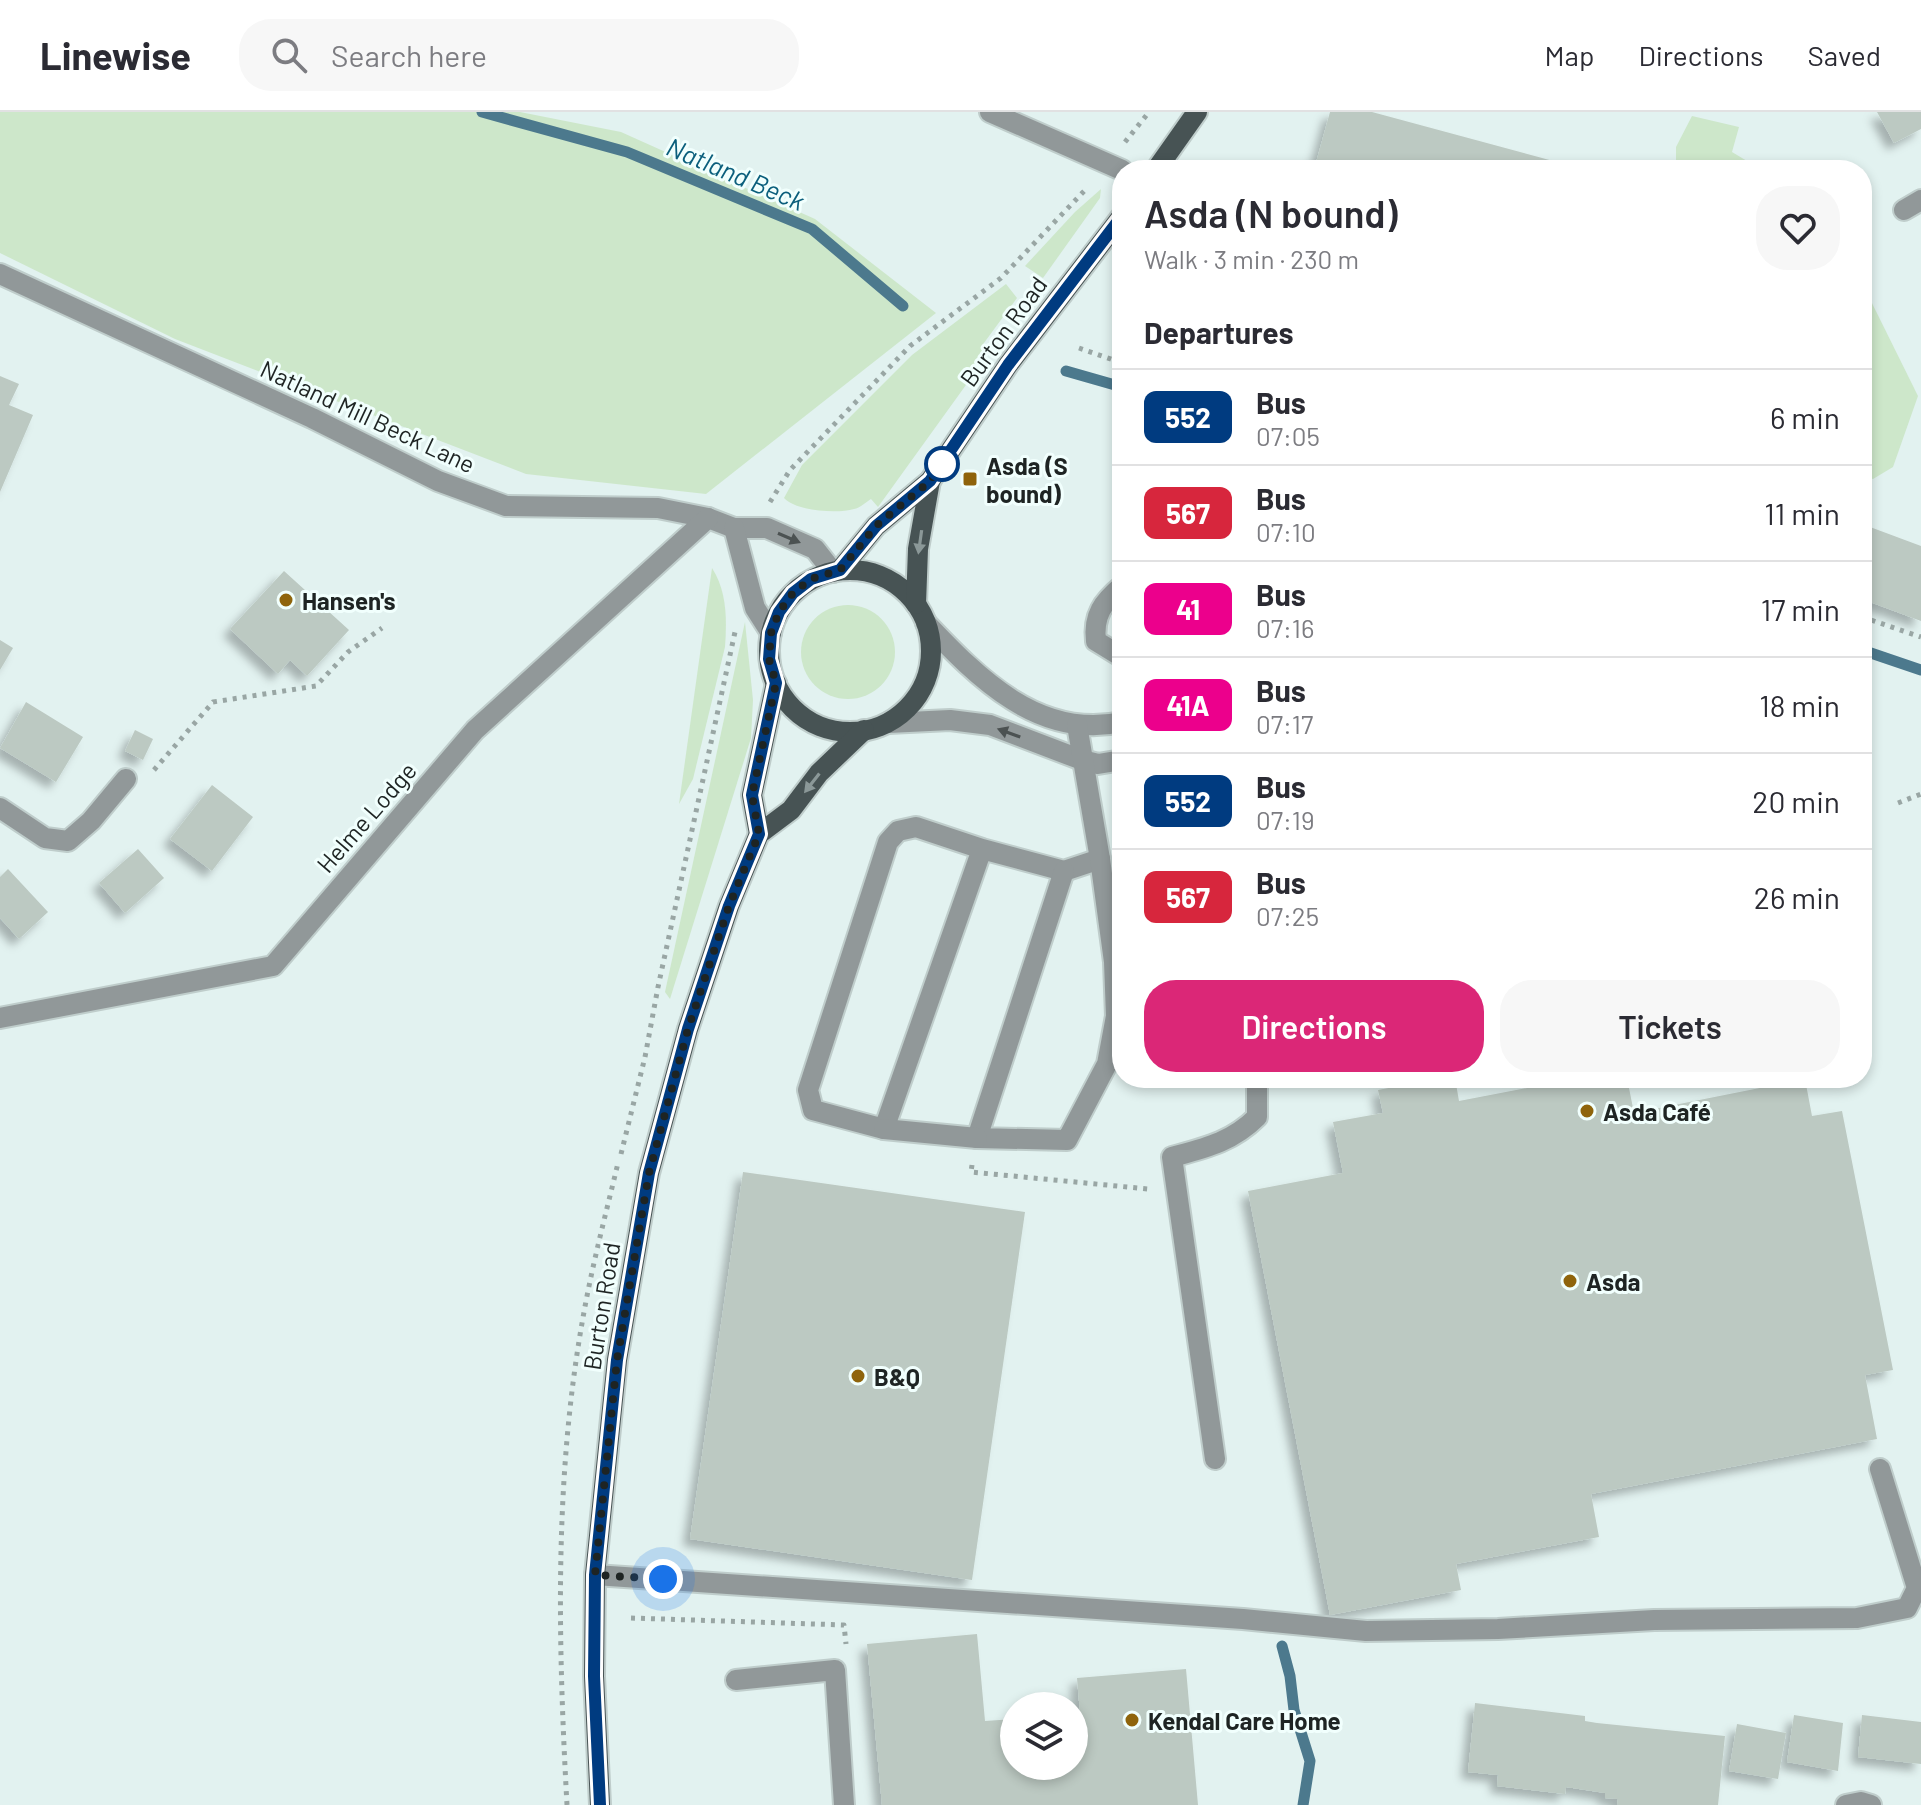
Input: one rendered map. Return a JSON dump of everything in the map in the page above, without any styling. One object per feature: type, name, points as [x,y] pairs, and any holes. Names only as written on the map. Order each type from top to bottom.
[{"type":"main road","points":[[1163,160],[1197,112]]},
{"type":"main road","name":"Burton Road","points":[[837,571],[876,526],[930,481],[1008,365],[1112,229]]},
{"type":"main road","name":"Burton Road","points":[[916,604],[918,549],[930,481]]},
{"type":"main road","points":[[837,571],[862,571],[883,577],[901,588],[916,604],[926,623],[931,646],[929,669],[921,691],[906,709],[888,723],[864,730],[837,731],[812,722],[791,706],[776,683],[769,659],[771,633],[779,612],[793,593],[811,579],[837,571]]},
{"type":"main road","points":[[776,683],[752,795],[759,834],[791,810],[819,773],[864,730]]},
{"type":"main road","name":"Burton Road","points":[[600,1805],[594,1676],[595,1575],[617,1360],[649,1173],[688,1029],[729,906],[759,834]]},
{"type":"street","points":[[990,112],[1112,166]]},
{"type":"street","name":"Natland Mill Beck Lane","points":[[0,274],[312,418],[438,481],[506,506],[658,508],[708,518],[734,528],[767,528],[815,549],[837,571]]},
{"type":"street","name":"Helme Lodge","points":[[0,1018],[273,966],[475,730],[708,518]]},
{"type":"street","points":[[734,528],[755,608],[771,633]]},
{"type":"street","points":[[1112,594],[1102,603],[1094,624],[1096,641],[1112,651]]},
{"type":"street","points":[[926,623],[974,673],[998,692],[1036,714],[1077,725],[1112,724]]},
{"type":"street","points":[[888,723],[950,720],[990,725],[1082,760],[1098,764],[1112,762]]},
{"type":"street","points":[[1077,725],[1112,947]]},
{"type":"street","points":[[0,808],[45,838],[68,841],[91,821],[126,779]]},
{"type":"street","points":[[1100,859],[1064,871],[916,827],[898,831],[888,842],[808,1090],[813,1110],[884,1129],[977,1138],[1067,1140],[1107,1064],[1112,1037]]},
{"type":"street","points":[[884,1129],[982,849]]},
{"type":"street","points":[[977,1138],[1064,871]]},
{"type":"street","points":[[1215,1459],[1172,1157],[1223,1143],[1243,1131],[1257,1117],[1257,1088]]},
{"type":"street","points":[[595,1575],[1243,1619],[1366,1631],[1498,1629],[1654,1620],[1857,1618],[1907,1608],[1917,1588],[1880,1469]]},
{"type":"street","points":[[736,1680],[835,1670],[844,1805]]},
{"type":"street","points":[[1846,1805],[1861,1802],[1871,1805]]},
{"type":"path","points":[[1122,146],[1149,112]]},
{"type":"path","points":[[767,506],[790,470],[859,396],[910,346],[1001,278],[1098,177]]},
{"type":"path","points":[[1079,348],[1112,360]]},
{"type":"path","points":[[1872,620],[1921,637]]},
{"type":"path","points":[[126,779],[154,770],[213,702],[316,686],[348,652],[382,628]]},
{"type":"path","points":[[1898,803],[1921,794]]},
{"type":"path","points":[[977,1138],[971,1172],[1177,1192]]},
{"type":"path","points":[[631,1618],[844,1625],[847,1652]]},
{"type":"green space","points":[[0,112],[520,112],[621,132],[815,219],[936,313],[706,494],[526,474],[175,339],[0,253]]},
{"type":"green space","points":[[1692,116],[1739,127],[1732,152],[1745,160],[1676,160],[1676,147]]},
{"type":"green space","points":[[1101,189],[1100,198],[1043,278],[1025,266],[1075,212]]},
{"type":"green space","points":[[1006,284],[1017,298],[981,347],[989,353],[878,507],[871,499],[854,509],[817,510],[798,506],[784,498],[802,465],[912,355]]},
{"type":"green space","points":[[1872,303],[1918,396],[1893,467],[1873,479]]},
{"type":"green space","points":[[712,568],[723,596],[725,647],[693,779],[679,804]]},
{"type":"green space","points":[[848,605],[866,609],[881,619],[891,634],[895,652],[891,670],[881,685],[866,695],[848,699],[830,695],[815,685],[805,670],[801,652],[805,634],[815,619],[830,609]]},
{"type":"green space","points":[[745,622],[753,700],[751,738],[670,999],[665,992]]},
{"type":"building","points":[[1330,112],[1372,112],[1550,160],[1317,160]]},
{"type":"building","points":[[1877,112],[1921,112],[1921,129],[1894,143]]},
{"type":"building","points":[[0,376],[19,384],[9,405],[33,415],[0,492]]},
{"type":"building","points":[[1872,528],[1921,546],[1921,621],[1872,603]]},
{"type":"building","name":"Hansen's","points":[[284,571],[349,630],[307,676],[290,660],[278,674],[230,629]]},
{"type":"building","points":[[0,640],[13,648],[0,670]]},
{"type":"building","points":[[26,702],[83,737],[56,782],[0,748]]},
{"type":"building","points":[[135,730],[153,739],[143,760],[125,751]]},
{"type":"building","points":[[212,785],[253,817],[212,871],[170,839]]},
{"type":"building","points":[[138,849],[164,878],[125,913],[99,883]]},
{"type":"building","points":[[8,869],[48,912],[19,939],[0,918],[0,877]]},
{"type":"building","name":"Asda","points":[[1457,1088],[1459,1101],[1527,1088],[1629,1088],[1634,1113],[1760,1088],[1807,1088],[1812,1116],[1842,1111],[1893,1370],[1865,1375],[1877,1439],[1591,1494],[1599,1537],[1456,1564],[1461,1590],[1330,1615],[1248,1191],[1343,1173],[1333,1122],[1383,1113],[1378,1090]]},
{"type":"building","name":"B&Q","points":[[743,1172],[1025,1212],[972,1580],[690,1539]]},
{"type":"building","name":"Kendal Care Home","points":[[977,1634],[985,1721],[1000,1720],[1000,1780],[1088,1780],[1088,1692],[1078,1692],[1077,1678],[1186,1669],[1198,1805],[882,1805],[867,1644]]},
{"type":"building","points":[[1475,1703],[1585,1716],[1585,1721],[1597,1723],[1725,1736],[1718,1805],[1617,1805],[1618,1799],[1605,1798],[1605,1793],[1566,1787],[1565,1794],[1497,1786],[1498,1775],[1468,1772]]},
{"type":"building","points":[[1794,1715],[1843,1723],[1838,1771],[1787,1762]]},
{"type":"building","points":[[1862,1715],[1921,1722],[1921,1764],[1858,1757]]},
{"type":"building","points":[[1737,1724],[1786,1733],[1778,1779],[1729,1771]]},
{"type":"waterway","name":"Natland Beck","points":[[482,112],[627,152],[812,229],[903,306]]},
{"type":"waterway","name":"Natland Beck","points":[[1066,371],[1112,384]]},
{"type":"waterway","name":"Natland Beck","points":[[1872,653],[1921,670]]},
{"type":"waterway","points":[[1282,1646],[1294,1710],[1310,1761],[1303,1805]]},
{"type":"bus line","name":"552","points":[[600,1805],[594,1676],[595,1575],[617,1360],[649,1173],[688,1029],[729,906],[759,834],[752,795],[776,683],[769,659],[771,633],[779,612],[793,593],[811,579],[840,570],[876,526],[930,481],[1008,365],[1112,229]]},
{"type":"place","name":"Asda (S bound)","points":[[970,479]]},
{"type":"place","name":"Hansen's","points":[[286,600]]},
{"type":"place","name":"Asda Café","points":[[1587,1111]]},
{"type":"place","name":"Asda","points":[[1570,1281]]},
{"type":"place","name":"B&Q","points":[[858,1376]]},
{"type":"place","name":"Kendal Care Home","points":[[1132,1720]]},
{"type":"route","points":[[663,1579],[595,1575],[617,1360],[649,1173],[688,1029],[729,906],[759,834],[752,795],[776,683],[769,659],[771,633],[779,612],[793,593],[811,579],[840,570],[876,526],[930,481],[942,464]]}]
